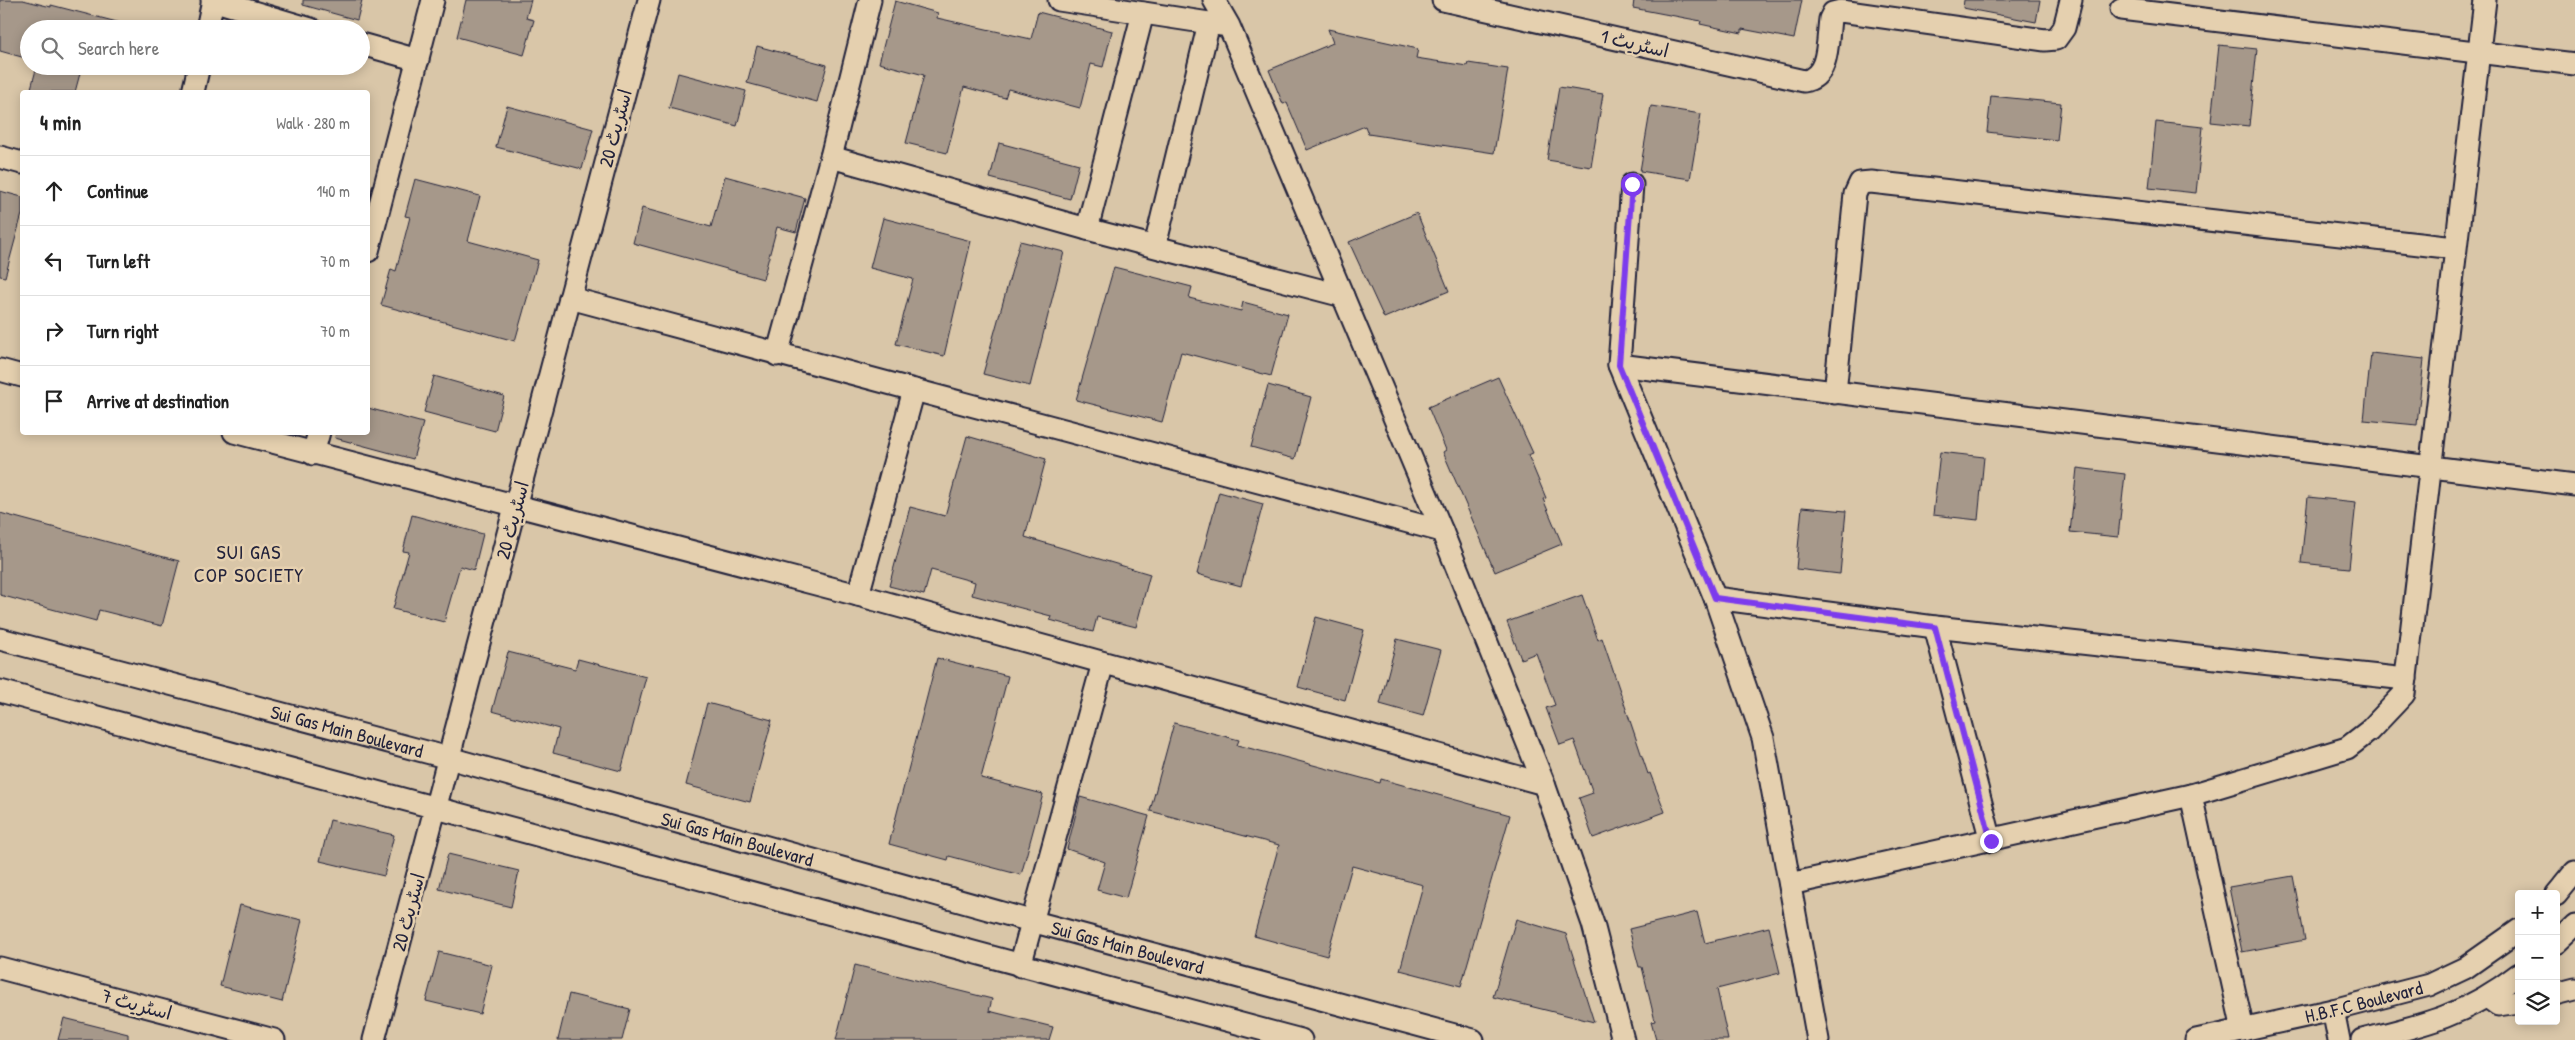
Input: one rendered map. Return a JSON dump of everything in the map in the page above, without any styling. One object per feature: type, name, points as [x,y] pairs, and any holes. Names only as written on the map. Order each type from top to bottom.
[{"type":"street","points":[[209,20],[213,0],[281,20]]},
{"type":"street","points":[[370,243],[433,0]]},
{"type":"street","name":"اسٹریٹ 20","points":[[374,1040],[649,0]]},
{"type":"street","points":[[777,355],[832,158],[870,0]]},
{"type":"street","points":[[1059,0],[1219,25]]},
{"type":"street","points":[[1214,0],[1219,25],[1343,296],[1442,531],[1544,784],[1593,924],[1624,1040]]},
{"type":"street","name":"اسٹریٹ 1","points":[[1443,0],[1804,81],[1815,80],[1822,70],[1830,19],[1834,13],[1841,11],[2045,40],[2056,39],[2064,28],[2071,0]]},
{"type":"street","points":[[1790,884],[1991,841],[2191,795],[2347,748],[2368,731],[2404,694],[2485,0]]},
{"type":"street","points":[[2120,9],[2575,64]]},
{"type":"street","points":[[1087,229],[1143,13]]},
{"type":"street","points":[[1155,246],[1219,25]]},
{"type":"street","points":[[370,47],[418,60]]},
{"type":"street","points":[[193,90],[197,75]]},
{"type":"street","points":[[0,157],[20,162]]},
{"type":"street","points":[[832,158],[1087,229],[1343,296]]},
{"type":"street","points":[[1835,393],[1855,194],[1860,183],[1871,182],[2455,248]]},
{"type":"street","points":[[1632,184],[1619,365],[1715,598],[1763,738],[1818,1040]]},
{"type":"street","points":[[570,298],[777,355],[1442,531]]},
{"type":"street","points":[[1619,365],[2575,486]]},
{"type":"street","points":[[0,370],[20,375]]},
{"type":"street","points":[[858,595],[914,390]]},
{"type":"street","points":[[245,435],[858,595],[1544,784]]},
{"type":"street","points":[[314,454],[318,435]]},
{"type":"street","points":[[1715,598],[1935,627],[2406,679]]},
{"type":"street","points":[[1935,627],[1991,841]]},
{"type":"street","name":"Sui Gas Main Boulevard","points":[[0,639],[449,758],[1031,921],[1420,1034],[1473,1040]]},
{"type":"street","points":[[1020,966],[1103,663]]},
{"type":"street","points":[[0,691],[1301,1040]]},
{"type":"street","points":[[2191,795],[2243,1030]]},
{"type":"street","points":[[2560,890],[2575,872]]},
{"type":"street","points":[[2560,939],[2575,925]]},
{"type":"street","name":"H.B.F.C Boulevard","points":[[2196,1040],[2407,992],[2447,978],[2515,933]]},
{"type":"street","name":"اسٹریٹ 7","points":[[0,968],[274,1040]]},
{"type":"street","name":"H.B.F.C Boulevard","points":[[2362,1040],[2436,1021],[2462,1011],[2487,997],[2515,977]]},
{"type":"street","points":[[2560,993],[2575,990]]},
{"type":"street","points":[[2487,997],[2498,1005],[2515,1003]]},
{"type":"street","points":[[2333,1010],[2339,1040]]},
{"type":"building","points":[[0,0],[23,0],[51,7],[51,5],[109,20],[20,20],[20,57],[0,51]]},
{"type":"building","points":[[303,0],[362,0],[357,20],[303,5]]},
{"type":"building","points":[[466,0],[531,0],[526,18],[534,20],[524,55],[457,37]]},
{"type":"building","points":[[1634,0],[1802,0],[1794,39],[1742,29],[1742,33],[1700,24],[1701,21],[1633,8]]},
{"type":"building","points":[[1964,0],[2040,0],[2036,22],[1963,8]]},
{"type":"building","points":[[895,1],[938,13],[937,18],[1031,39],[1038,12],[1112,31],[1103,67],[1091,64],[1080,108],[1008,89],[1005,98],[964,87],[947,153],[906,143],[924,75],[879,63]]},
{"type":"building","points":[[1328,29],[1418,49],[1416,58],[1467,66],[1468,63],[1508,69],[1494,153],[1368,134],[1365,126],[1307,150],[1287,103],[1283,104],[1269,70],[1333,43]]},
{"type":"building","points":[[2219,45],[2257,49],[2249,126],[2211,122]]},
{"type":"building","points":[[757,46],[827,65],[817,102],[747,83]]},
{"type":"building","points":[[678,73],[746,91],[737,126],[669,108]]},
{"type":"building","points":[[35,75],[80,75],[76,90],[31,90]]},
{"type":"building","points":[[1559,87],[1603,94],[1591,167],[1547,160]]},
{"type":"building","points":[[1991,96],[2061,103],[2057,140],[1987,132]]},
{"type":"building","points":[[507,106],[593,129],[582,169],[496,147]]},
{"type":"building","points":[[1651,106],[1701,114],[1690,179],[1640,171]]},
{"type":"building","points":[[2156,122],[2203,127],[2196,193],[2149,188]]},
{"type":"building","points":[[999,143],[1079,164],[1070,199],[990,178]]},
{"type":"building","points":[[725,176],[805,198],[796,232],[777,227],[763,279],[633,243],[642,208],[711,227]]},
{"type":"building","points":[[415,179],[480,196],[468,241],[538,260],[515,341],[381,305],[391,269],[396,271],[410,217],[405,216]]},
{"type":"building","points":[[0,191],[20,196],[20,221],[5,277],[0,276]]},
{"type":"building","points":[[1417,213],[1449,291],[1384,318],[1349,242]]},
{"type":"building","points":[[883,218],[971,241],[944,356],[896,344],[913,279],[870,268]]},
{"type":"building","points":[[1020,241],[1064,252],[1030,386],[983,374]]},
{"type":"building","points":[[1114,267],[1192,287],[1189,298],[1241,311],[1243,302],[1288,314],[1271,376],[1181,352],[1162,422],[1076,400]]},
{"type":"building","points":[[2371,353],[2424,359],[2417,425],[2364,420]]},
{"type":"building","points":[[434,376],[504,396],[495,431],[424,412]]},
{"type":"building","points":[[1498,377],[1533,453],[1528,455],[1546,498],[1543,499],[1562,544],[1495,572],[1443,452],[1446,450],[1428,407]]},
{"type":"building","points":[[1268,385],[1311,397],[1295,459],[1251,447]]},
{"type":"building","points":[[370,409],[423,423],[413,459],[335,438],[336,435],[370,435]]},
{"type":"building","points":[[967,436],[1046,459],[1025,537],[1150,574],[1136,627],[1097,617],[1093,632],[1050,620],[1051,616],[972,595],[975,582],[931,570],[924,595],[889,586],[910,507],[945,516]]},
{"type":"building","points":[[1940,452],[1984,457],[1978,520],[1933,515]]},
{"type":"building","points":[[2077,468],[2125,474],[2118,537],[2070,532]]},
{"type":"building","points":[[1219,492],[1263,504],[1241,586],[1197,574]]},
{"type":"building","points":[[2308,497],[2356,502],[2349,568],[2301,563]]},
{"type":"building","points":[[1802,507],[1846,511],[1840,574],[1796,569]]},
{"type":"building","points":[[0,513],[179,561],[162,626],[99,610],[96,621],[0,595]]},
{"type":"building","points":[[412,515],[483,534],[474,570],[460,566],[444,622],[393,609],[409,552],[403,551]]},
{"type":"building","points":[[1582,595],[1598,640],[1602,638],[1648,774],[1650,773],[1665,812],[1593,838],[1579,798],[1593,793],[1574,740],[1560,745],[1546,708],[1555,705],[1536,653],[1521,659],[1507,622]]},
{"type":"building","points":[[1316,617],[1364,630],[1345,700],[1298,687]]},
{"type":"building","points":[[1397,639],[1441,650],[1423,716],[1380,704]]},
{"type":"building","points":[[508,652],[575,669],[578,659],[646,677],[621,771],[553,753],[559,729],[492,711]]},
{"type":"building","points":[[937,658],[1008,676],[981,778],[1043,794],[1021,875],[949,856],[948,860],[889,844]]},
{"type":"building","points":[[707,703],[772,720],[750,802],[686,785]]},
{"type":"building","points":[[1174,723],[1239,740],[1237,745],[1380,783],[1381,779],[1510,815],[1461,986],[1400,970],[1423,885],[1352,866],[1327,956],[1254,936],[1279,845],[1150,811]]},
{"type":"building","points":[[1080,797],[1149,816],[1126,898],[1097,890],[1105,862],[1067,849]]},
{"type":"building","points":[[330,820],[394,835],[384,876],[320,861]]},
{"type":"building","points":[[448,854],[519,871],[511,907],[439,889]]},
{"type":"building","points":[[2293,876],[2305,940],[2242,952],[2229,887]]},
{"type":"building","points":[[240,905],[302,920],[282,1002],[220,986]]},
{"type":"building","points":[[1697,912],[1705,943],[1769,927],[1780,973],[1717,989],[1728,1040],[1656,1040],[1651,1022],[1655,1021],[1642,967],[1639,967],[1629,929]]},
{"type":"building","points":[[1516,919],[1566,934],[1594,1022],[1493,997]]},
{"type":"building","points":[[439,952],[492,965],[480,1014],[426,1001]]},
{"type":"building","points":[[855,965],[992,999],[989,1011],[1053,1027],[1049,1040],[836,1040]]},
{"type":"building","points":[[569,994],[630,1009],[622,1040],[558,1040]]},
{"type":"building","points":[[64,1018],[128,1034],[128,1040],[58,1040]]},
{"type":"district","name":"SUI GAS COP SOCIETY","points":[[249,562]]},
{"type":"route","points":[[1632,184],[1619,365],[1715,598],[1935,627],[1991,841]]}]
